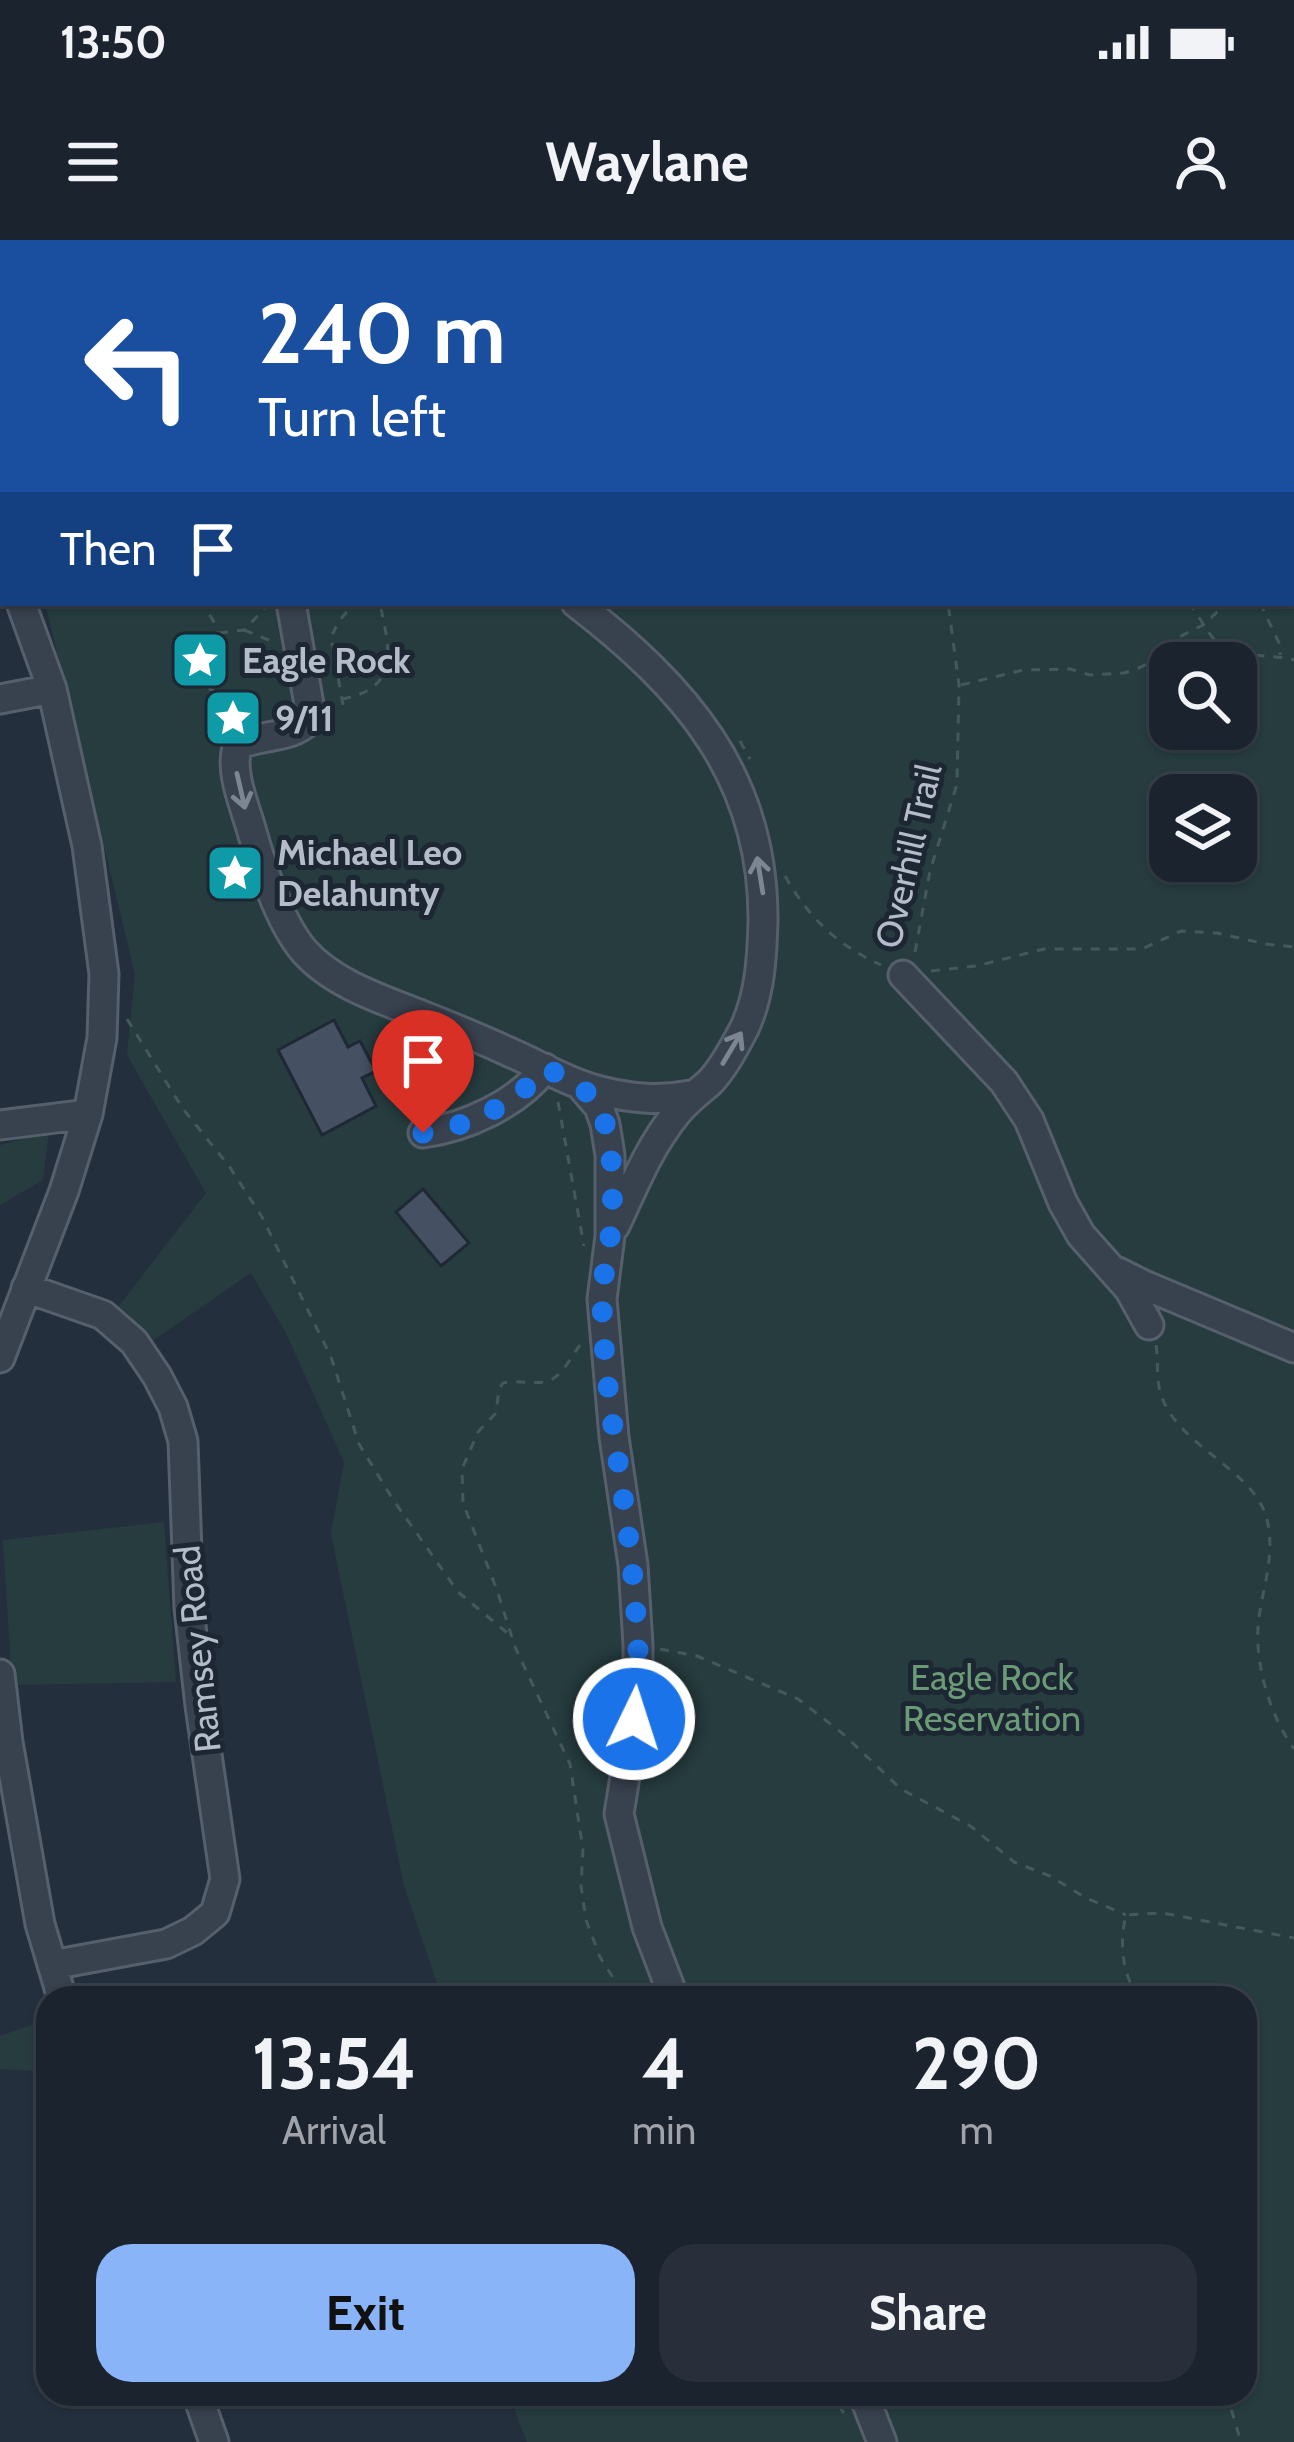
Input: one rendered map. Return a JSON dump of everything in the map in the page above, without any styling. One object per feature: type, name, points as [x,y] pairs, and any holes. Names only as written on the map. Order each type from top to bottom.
[{"type":"street","points":[[0,1358],[64,1192],[88,1114],[103,1038],[104,974],[87,846],[52,688],[22,606]]},
{"type":"street","points":[[292,606],[308,721],[294,732],[252,738],[238,745],[234,754],[255,843],[294,937],[323,968],[352,985],[592,1096],[605,1124],[610,1156],[598,1243],[638,1645],[638,1696],[619,1814],[647,1927],[669,1986]]},
{"type":"street","points":[[580,606],[643,657],[725,759],[749,821],[763,883],[758,991],[744,1028],[709,1082],[692,1095],[660,1135],[598,1243]]},
{"type":"street","points":[[0,700],[52,688]]},
{"type":"street","points":[[903,975],[1004,1082],[1029,1120],[1063,1204],[1081,1235],[1129,1288],[1149,1325]]},
{"type":"street","points":[[423,1133],[472,1121],[533,1083],[560,1081],[661,1101],[692,1095]]},
{"type":"street","points":[[0,1125],[88,1114]]},
{"type":"street","points":[[1109,1267],[1294,1348]]},
{"type":"street","name":"Ramsey Road","points":[[26,1288],[103,1316],[134,1342],[173,1407],[183,1441],[189,1608],[226,1880],[215,1913],[179,1938],[52,1965]]},
{"type":"street","points":[[0,1674],[40,1924],[58,1986]]},
{"type":"street","points":[[201,2406],[214,2442]]},
{"type":"street","points":[[868,2406],[882,2442]]},
{"type":"path","points":[[200,606],[209,612],[219,633],[213,654],[205,662],[219,743]]},
{"type":"path","points":[[244,630],[265,606]]},
{"type":"path","points":[[358,606],[339,621],[331,637],[343,702],[370,689],[387,667],[389,650],[378,606]]},
{"type":"path","name":"Overhill Trail","points":[[903,975],[917,944],[930,871],[957,784],[959,685],[948,606]]},
{"type":"path","points":[[1190,606],[1219,644],[1294,660]]},
{"type":"path","points":[[959,685],[1023,670],[1124,673],[1149,663],[1223,606]]},
{"type":"path","points":[[1261,606],[1281,646],[1280,657]]},
{"type":"path","points":[[219,633],[244,630],[285,652]]},
{"type":"path","points":[[210,689],[253,716]]},
{"type":"path","points":[[215,721],[225,721]]},
{"type":"path","points":[[781,894],[784,873],[811,916],[831,936],[903,975],[976,966],[1044,949],[1142,950],[1181,931],[1294,947]]},
{"type":"path","points":[[125,1017],[183,1109],[262,1217],[331,1357],[359,1444],[392,1498],[458,1592],[512,1637]]},
{"type":"path","points":[[560,1081],[598,1243]]},
{"type":"path","points":[[1149,1325],[1162,1398],[1178,1426],[1231,1471],[1264,1511],[1269,1568],[1260,1615],[1259,1661],[1294,1749]]},
{"type":"path","points":[[580,1345],[547,1382],[503,1383],[496,1413],[478,1432],[462,1469],[463,1503],[512,1637],[570,1764],[583,1850],[586,1921],[618,1986]]},
{"type":"path","points":[[638,1645],[697,1656],[798,1700],[842,1733],[901,1789],[972,1827],[1014,1862],[1086,1898],[1126,1915],[1162,1913],[1294,1938]]},
{"type":"path","points":[[1126,1915],[1122,1951],[1131,1986]]},
{"type":"path","points":[[840,2406],[852,2430]]},
{"type":"path","points":[[1230,2406],[1241,2442]]},
{"type":"green space","name":"Eagle Rock Reservation","points":[[46,606],[1294,606],[1294,2442],[527,2442],[513,2406],[1257,2406],[1257,1986],[438,1986],[404,1886],[331,1534],[344,1462],[286,1333],[251,1273],[145,1346],[111,1316],[206,1193],[127,1055],[135,974]]},
{"type":"green space","points":[[49,1131],[43,1180],[0,1205],[0,1145]]},
{"type":"green space","points":[[164,1522],[176,1682],[12,1685],[3,1540]]},
{"type":"green space","points":[[36,2023],[36,2071],[0,2069],[0,2036]]},
{"type":"building","points":[[334,1020],[348,1047],[360,1041],[376,1071],[362,1078],[376,1106],[322,1135],[278,1050]]},
{"type":"building","points":[[423,1189],[469,1243],[441,1266],[396,1212]]},
{"type":"place","name":"Eagle Rock","points":[[200,660]]},
{"type":"place","name":"9/11","points":[[233,718]]},
{"type":"place","name":"Michael Leo Delahunty","points":[[235,873]]},
{"type":"route","points":[[423,1133],[472,1121],[533,1083],[545,1068],[581,1086],[599,1107],[610,1156],[610,1236],[602,1299],[638,1645],[634,1719]]}]
